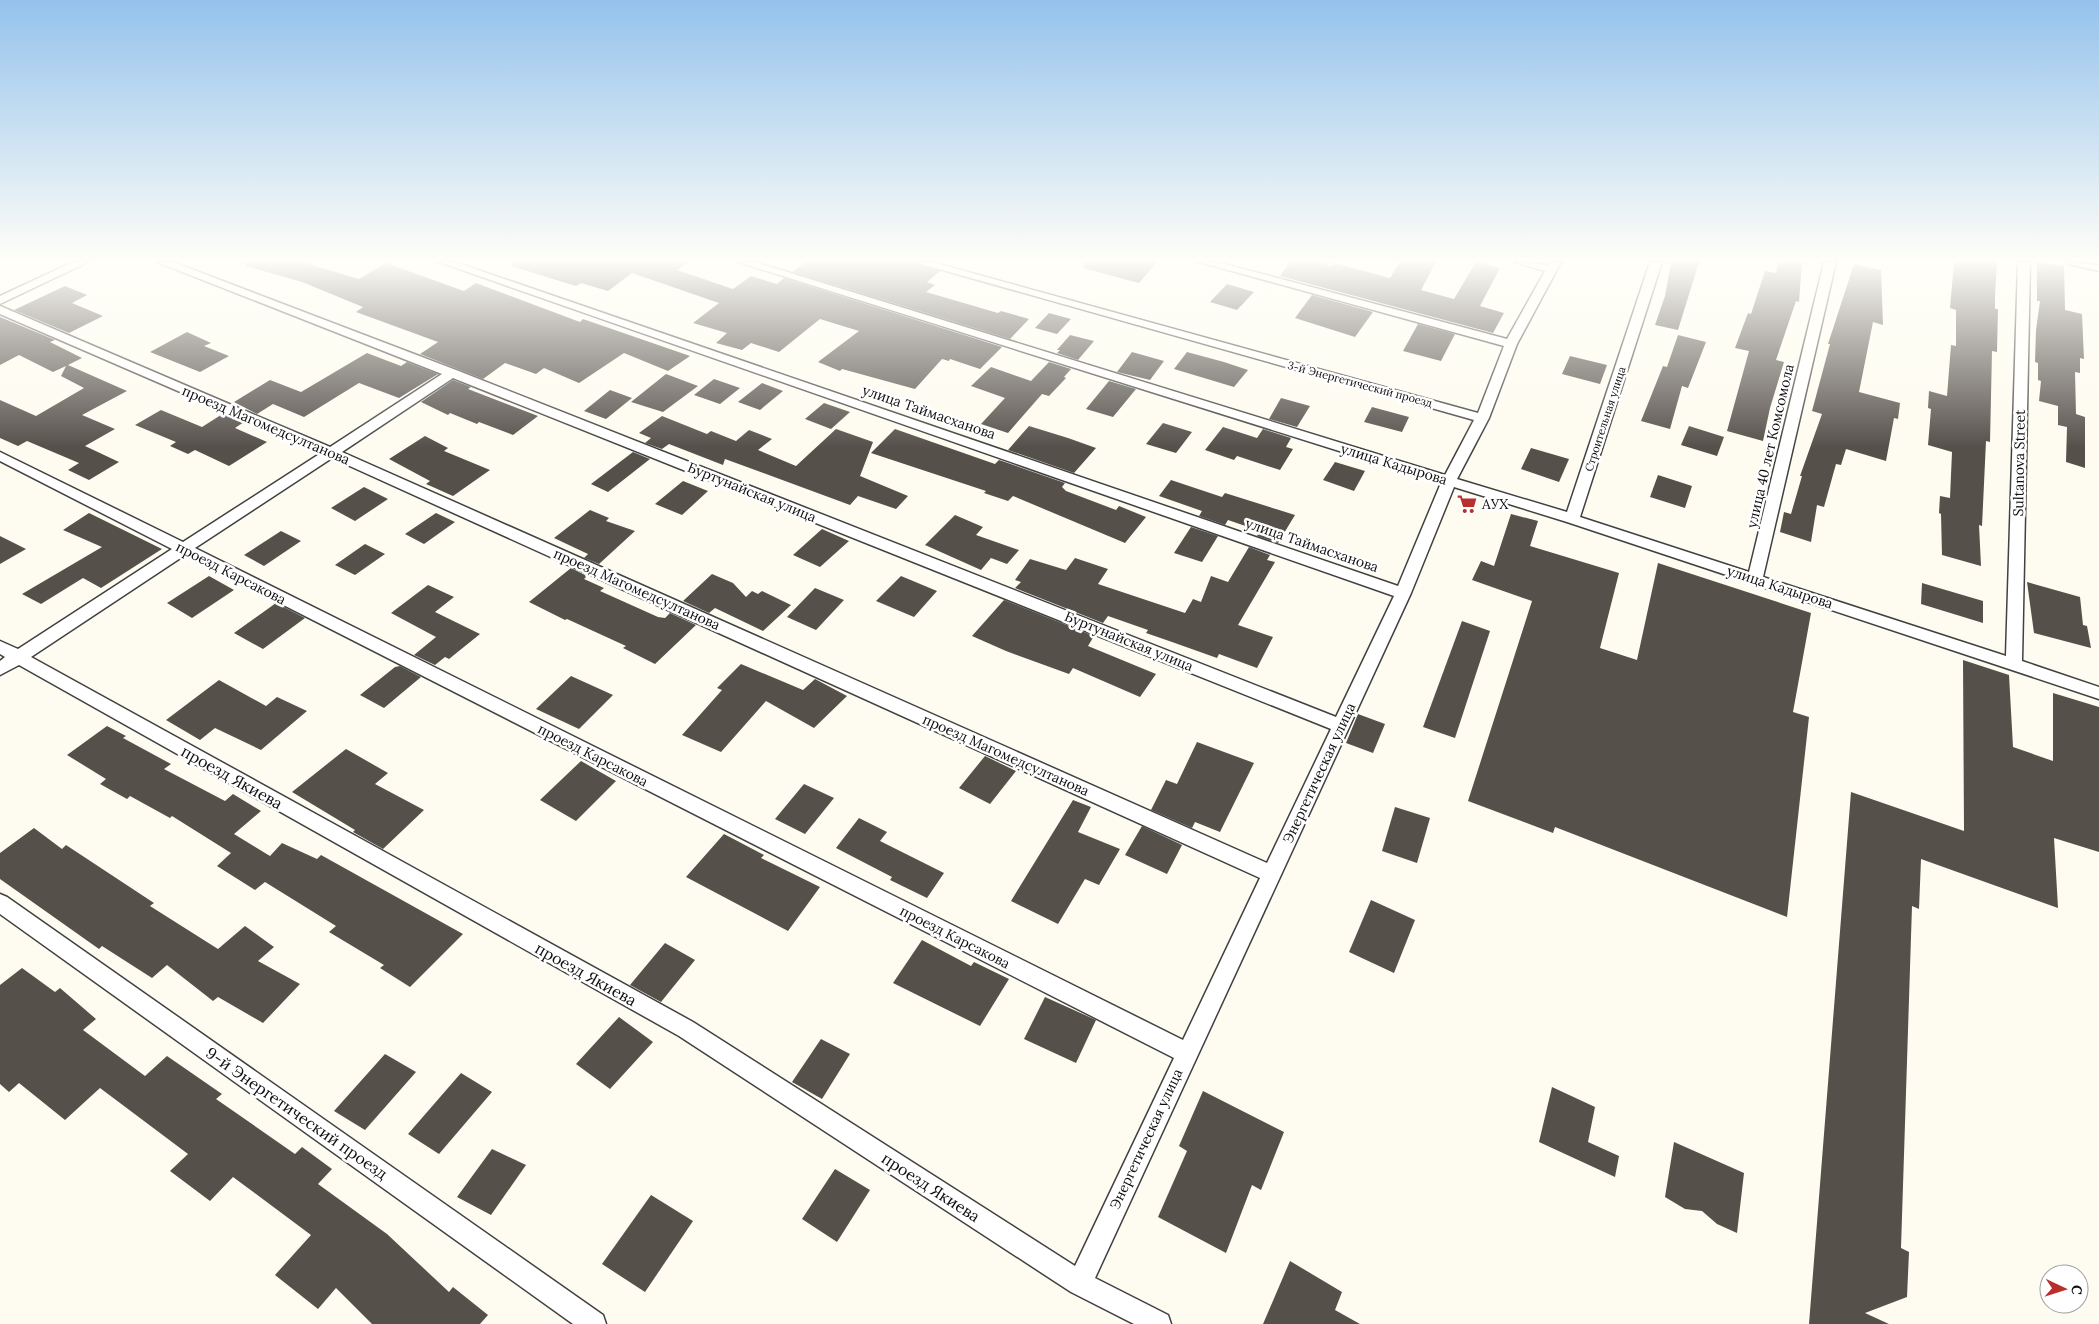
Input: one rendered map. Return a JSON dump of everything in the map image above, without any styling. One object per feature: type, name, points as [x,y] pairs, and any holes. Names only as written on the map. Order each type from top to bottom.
[{"type":"street","name":"проезд Магомедсултанова","points":[[32,324],[331,452],[1271,874]]},
{"type":"street","name":"Буртунайская улица","points":[[325,324],[452,372],[1341,726]]},
{"type":"street","name":"улица Таймасханова","points":[[623,324],[1403,593]]},
{"type":"street","name":"улица Кадырова","points":[[942,324],[1572,519],[2099,692]]},
{"type":"street","name":"3-й Энергетический проезд","points":[[1141,324],[1482,418]]},
{"type":"street","points":[[1435,324],[1511,344]]},
{"type":"street","name":"Энергетическая улица","points":[[1080,1283],[1186,1053],[1403,593],[1449,481],[1482,418],[1511,344],[1522,324]]},
{"type":"street","name":"Строительная улица","points":[[1572,519],[1636,324]]},
{"type":"street","name":"улица 40 лет Комсомола","points":[[1755,579],[1815,324]]},
{"type":"street","name":"Sultanova Street","points":[[2014,665],[2022,324]]},
{"type":"street","points":[[0,669],[452,372]]},
{"type":"street","name":"проезд Карсакова","points":[[0,456],[1186,1053]]},
{"type":"street","name":"проезд Якиева","points":[[0,647],[686,1029],[1080,1283],[1159,1324]]},
{"type":"street","name":"9-й Энергетический проезд","points":[[0,902],[594,1324]]},
{"type":"building","points":[[0,324],[16,324],[55,340],[50,342],[82,358],[68,365],[127,391],[82,415],[115,429],[85,446],[119,462],[89,480],[68,470],[79,463],[27,441],[18,446],[0,438],[0,400],[36,416],[84,388],[61,376],[66,366],[53,372],[19,355],[0,365]]},
{"type":"building","points":[[47,324],[87,324],[69,333]]},
{"type":"building","points":[[388,324],[597,324],[690,356],[668,371],[624,353],[579,383],[544,368],[536,374],[505,363],[483,379],[420,354],[438,342]]},
{"type":"building","points":[[696,324],[814,324],[779,352],[751,343],[742,350],[716,343],[727,333]]},
{"type":"building","points":[[836,324],[929,324],[1002,347],[980,369],[950,359],[949,361],[942,359],[915,389],[842,369],[840,371],[818,362],[859,331]]},
{"type":"building","points":[[961,324],[1024,324],[1010,339]]},
{"type":"building","points":[[1039,324],[1067,324],[1057,334],[1035,328]]},
{"type":"building","points":[[1313,324],[1365,324],[1355,337]]},
{"type":"building","points":[[1418,324],[1455,334],[1441,361],[1403,351]]},
{"type":"building","points":[[1459,324],[1498,324],[1493,333]]},
{"type":"building","points":[[1655,324],[1680,324],[1678,330]]},
{"type":"building","points":[[1744,324],[1788,324],[1776,360],[1784,362],[1770,408],[1763,441],[1727,431],[1749,351],[1735,348]]},
{"type":"building","points":[[1835,324],[1873,324],[1859,392],[1900,403],[1898,419],[1894,418],[1886,461],[1846,449],[1841,465],[1836,464],[1824,507],[1817,505],[1811,542],[1780,532],[1784,512],[1791,514],[1802,476],[1800,476],[1822,414],[1812,411],[1830,344],[1828,344]]},
{"type":"building","points":[[1956,324],[1998,324],[1997,352],[1992,351],[1990,442],[1986,441],[1982,526],[1979,525],[1981,566],[1942,555],[1941,514],[1939,513],[1940,496],[1950,498],[1952,452],[1928,445],[1931,409],[1928,408],[1929,391],[1947,396],[1951,345],[1956,346]]},
{"type":"building","points":[[2037,324],[2082,324],[2084,359],[2080,358],[2080,373],[2075,372],[2076,414],[2085,417],[2085,468],[2066,462],[2067,427],[2058,425],[2058,406],[2039,401],[2041,381],[2038,380],[2038,363],[2035,362]]},
{"type":"building","points":[[187,332],[211,343],[204,346],[229,356],[200,372],[150,352]]},
{"type":"building","points":[[1070,335],[1094,341],[1078,360],[1057,353],[1060,350],[1057,350]]},
{"type":"building","points":[[1678,335],[1706,342],[1688,388],[1682,386],[1670,429],[1641,421],[1663,366],[1667,367]]},
{"type":"building","points":[[1132,352],[1164,361],[1150,380],[1117,372]]},
{"type":"building","points":[[1187,352],[1248,370],[1234,387],[1174,369]]},
{"type":"building","points":[[367,353],[401,366],[407,362],[438,374],[399,398],[359,383],[304,417],[273,404],[257,414],[234,402],[270,380],[301,392]]},
{"type":"building","points":[[1570,356],[1607,365],[1600,384],[1562,374]]},
{"type":"building","points":[[1049,362],[1071,369],[1064,377],[1066,378],[1049,396],[1042,394],[1008,433],[981,424],[1005,398],[971,386],[991,367],[1031,381]]},
{"type":"building","points":[[666,374],[698,386],[663,412],[631,402]]},
{"type":"building","points":[[714,379],[740,388],[720,404],[694,395]]},
{"type":"building","points":[[453,380],[471,387],[468,389],[538,416],[513,435],[450,413],[448,415],[421,402]]},
{"type":"building","points":[[1109,381],[1136,389],[1113,417],[1086,409]]},
{"type":"building","points":[[762,383],[783,391],[760,410],[738,402]]},
{"type":"building","points":[[610,390],[632,398],[606,419],[584,411]]},
{"type":"building","points":[[1281,398],[1310,406],[1297,427],[1269,419]]},
{"type":"building","points":[[824,403],[850,412],[831,429],[805,419]]},
{"type":"building","points":[[1372,407],[1409,417],[1402,432],[1364,422]]},
{"type":"building","points":[[161,410],[202,427],[224,413],[244,422],[235,428],[267,442],[229,466],[195,450],[188,454],[170,446],[176,442],[135,425]]},
{"type":"building","points":[[662,416],[707,434],[711,431],[736,441],[749,430],[772,439],[758,450],[796,466],[836,429],[873,442],[860,476],[908,496],[896,509],[858,496],[850,505],[725,459],[723,465],[669,444],[662,449],[645,443],[651,438],[639,433]]},
{"type":"building","points":[[1163,423],[1192,432],[1176,453],[1146,444]]},
{"type":"building","points":[[1029,426],[1096,448],[1074,473],[1008,450]]},
{"type":"building","points":[[1689,426],[1724,437],[1717,456],[1681,445]]},
{"type":"building","points":[[1223,427],[1257,438],[1263,429],[1291,438],[1286,447],[1293,449],[1280,470],[1237,456],[1234,460],[1205,450]]},
{"type":"building","points":[[895,429],[995,464],[999,460],[1065,483],[1062,487],[1066,491],[1116,510],[1119,506],[1146,517],[1125,543],[1013,496],[1008,501],[984,493],[986,491],[871,453]]},
{"type":"building","points":[[425,436],[448,448],[444,451],[490,470],[453,496],[426,484],[430,481],[389,459]]},
{"type":"building","points":[[1531,448],[1569,459],[1559,482],[1521,469]]},
{"type":"building","points":[[633,452],[650,459],[608,492],[591,484]]},
{"type":"building","points":[[1335,462],[1365,471],[1354,491],[1323,480]]},
{"type":"building","points":[[1658,475],[1692,486],[1685,508],[1650,497]]},
{"type":"building","points":[[1171,480],[1222,497],[1225,493],[1295,515],[1278,543],[1257,536],[1260,531],[1228,520],[1225,525],[1199,516],[1202,511],[1159,496]]},
{"type":"building","points":[[683,481],[708,491],[682,515],[655,504]]},
{"type":"building","points":[[364,487],[388,499],[355,521],[331,508]]},
{"type":"building","points":[[590,510],[609,518],[606,521],[635,531],[599,564],[584,558],[588,554],[554,538]]},
{"type":"building","points":[[89,513],[162,549],[101,588],[83,578],[41,604],[22,594],[102,547],[63,530]]},
{"type":"building","points":[[436,513],[455,522],[424,544],[405,534]]},
{"type":"building","points":[[1511,514],[1538,521],[1530,546],[1619,573],[1600,648],[1637,660],[1658,563],[1811,613],[1793,712],[1809,717],[1787,917],[1555,827],[1553,833],[1468,801],[1532,601],[1472,580],[1481,561],[1494,566]]},
{"type":"building","points":[[955,515],[983,527],[976,535],[1019,550],[1007,564],[991,558],[981,570],[925,545]]},
{"type":"building","points":[[1191,527],[1218,536],[1202,562],[1174,553]]},
{"type":"building","points":[[822,529],[849,541],[820,567],[793,555]]},
{"type":"building","points":[[281,531],[301,541],[264,566],[244,555]]},
{"type":"building","points":[[0,536],[26,549],[0,564]]},
{"type":"building","points":[[365,544],[385,554],[355,575],[335,565]]},
{"type":"building","points":[[1249,547],[1270,555],[1267,560],[1275,562],[1238,625],[1273,637],[1257,668],[1219,654],[1217,658],[1146,633],[1148,630],[1108,616],[1103,623],[1015,588],[1021,582],[1015,580],[1030,559],[1066,570],[1075,558],[1108,569],[1098,584],[1185,613],[1193,599],[1201,602],[1211,576],[1228,582]]},
{"type":"building","points":[[571,568],[587,576],[584,579],[604,588],[600,591],[658,617],[665,618],[670,613],[696,625],[655,664],[623,648],[626,646],[567,619],[565,620],[529,602]]},
{"type":"building","points":[[712,574],[733,583],[746,597],[752,591],[758,594],[762,591],[791,605],[763,631],[715,608],[709,613],[683,601]]},
{"type":"building","points":[[209,576],[234,590],[192,618],[167,603]]},
{"type":"building","points":[[901,576],[937,591],[914,617],[876,601]]},
{"type":"building","points":[[2027,582],[2080,597],[2083,625],[2087,626],[2091,648],[2034,633]]},
{"type":"building","points":[[1922,583],[1983,601],[1983,623],[1921,604]]},
{"type":"building","points":[[428,585],[454,597],[435,612],[480,634],[449,659],[445,657],[435,665],[414,655],[436,637],[391,613]]},
{"type":"building","points":[[815,588],[844,600],[816,630],[787,617]]},
{"type":"building","points":[[1004,600],[1094,636],[1088,646],[1156,674],[1140,697],[1073,668],[1069,674],[1006,651],[972,636]]},
{"type":"building","points":[[276,603],[305,618],[263,649],[234,633]]},
{"type":"building","points":[[1462,621],[1490,631],[1455,738],[1423,727]]},
{"type":"building","points":[[1963,660],[2009,675],[2013,747],[2053,761],[2053,693],[2099,707],[2099,852],[2054,838],[2058,908],[1921,859],[1919,909],[1912,906],[1901,1248],[1909,1252],[1907,1297],[1865,1313],[1889,1324],[1809,1324],[1851,792],[1964,831]]},
{"type":"building","points":[[741,664],[803,690],[815,679],[847,696],[814,728],[766,701],[721,752],[682,735],[722,690],[717,688]]},
{"type":"building","points":[[400,666],[421,677],[384,708],[360,695],[395,667]]},
{"type":"building","points":[[571,676],[613,695],[579,729],[536,709]]},
{"type":"building","points":[[219,680],[266,706],[277,697],[307,711],[261,750],[215,728],[200,740],[166,720]]},
{"type":"building","points":[[1358,714],[1385,724],[1373,753],[1346,743]]},
{"type":"building","points":[[107,726],[126,736],[123,738],[171,764],[164,769],[225,801],[233,794],[261,811],[234,834],[270,856],[282,843],[317,859],[321,855],[463,934],[410,987],[380,968],[384,965],[329,932],[336,926],[265,882],[255,890],[217,866],[231,853],[172,816],[170,818],[130,796],[127,799],[100,784],[106,779],[67,755]]},
{"type":"building","points":[[1197,742],[1254,763],[1220,832],[1195,822],[1192,828],[1151,810],[1166,780],[1177,784]]},
{"type":"building","points":[[346,749],[388,773],[375,784],[424,810],[383,849],[353,832],[355,830],[292,792]]},
{"type":"building","points":[[985,756],[1016,771],[990,804],[959,788]]},
{"type":"building","points":[[581,761],[616,781],[576,821],[540,800]]},
{"type":"building","points":[[804,784],[834,798],[805,834],[775,819]]},
{"type":"building","points":[[1073,800],[1091,807],[1078,832],[1120,849],[1099,885],[1085,879],[1058,924],[1011,901]]},
{"type":"building","points":[[1395,807],[1430,818],[1417,863],[1382,851]]},
{"type":"building","points":[[859,818],[887,832],[880,841],[944,873],[927,898],[890,880],[892,877],[836,848]]},
{"type":"building","points":[[1142,826],[1182,845],[1167,874],[1125,855]]},
{"type":"building","points":[[34,828],[62,849],[66,845],[154,903],[150,906],[218,949],[245,926],[274,947],[258,961],[300,984],[263,1023],[218,997],[213,1001],[167,965],[152,978],[102,946],[99,949],[0,879],[0,853]]},
{"type":"building","points":[[724,834],[764,855],[761,858],[820,887],[788,931],[686,877]]},
{"type":"building","points":[[1371,900],[1415,920],[1394,973],[1349,952]]},
{"type":"building","points":[[922,940],[971,966],[974,962],[1009,979],[980,1026],[893,983]]},
{"type":"building","points":[[665,943],[695,960],[661,1002],[630,985]]},
{"type":"building","points":[[22,968],[55,992],[60,988],[96,1019],[83,1030],[145,1076],[167,1056],[222,1094],[216,1099],[295,1154],[302,1147],[332,1169],[318,1184],[387,1234],[449,1292],[453,1287],[488,1315],[480,1324],[372,1324],[336,1288],[318,1309],[275,1275],[311,1235],[233,1177],[210,1201],[170,1171],[188,1154],[100,1088],[65,1120],[19,1083],[9,1092],[0,1084],[0,985]]},
{"type":"building","points":[[1045,997],[1096,1020],[1076,1063],[1024,1039]]},
{"type":"building","points":[[619,1017],[653,1042],[610,1089],[576,1064]]},
{"type":"building","points":[[821,1039],[850,1054],[822,1099],[792,1082]]},
{"type":"building","points":[[385,1054],[416,1072],[365,1130],[334,1111]]},
{"type":"building","points":[[461,1073],[492,1092],[439,1154],[408,1134]]},
{"type":"building","points":[[1552,1087],[1595,1107],[1588,1142],[1619,1156],[1615,1177],[1539,1142]]},
{"type":"building","points":[[1203,1091],[1284,1132],[1261,1190],[1252,1185],[1226,1253],[1158,1217],[1187,1151],[1179,1146]]},
{"type":"building","points":[[1674,1142],[1744,1173],[1737,1233],[1717,1224],[1702,1211],[1685,1209],[1665,1197]]},
{"type":"building","points":[[492,1149],[526,1165],[491,1215],[457,1197]]},
{"type":"building","points":[[835,1169],[870,1190],[837,1242],[802,1219]]},
{"type":"building","points":[[651,1195],[693,1221],[645,1292],[602,1264]]},
{"type":"building","points":[[1290,1261],[1342,1292],[1335,1310],[1360,1324],[1263,1324]]},
{"type":"place","name":"АУХ","points":[[1467,504]]}]
